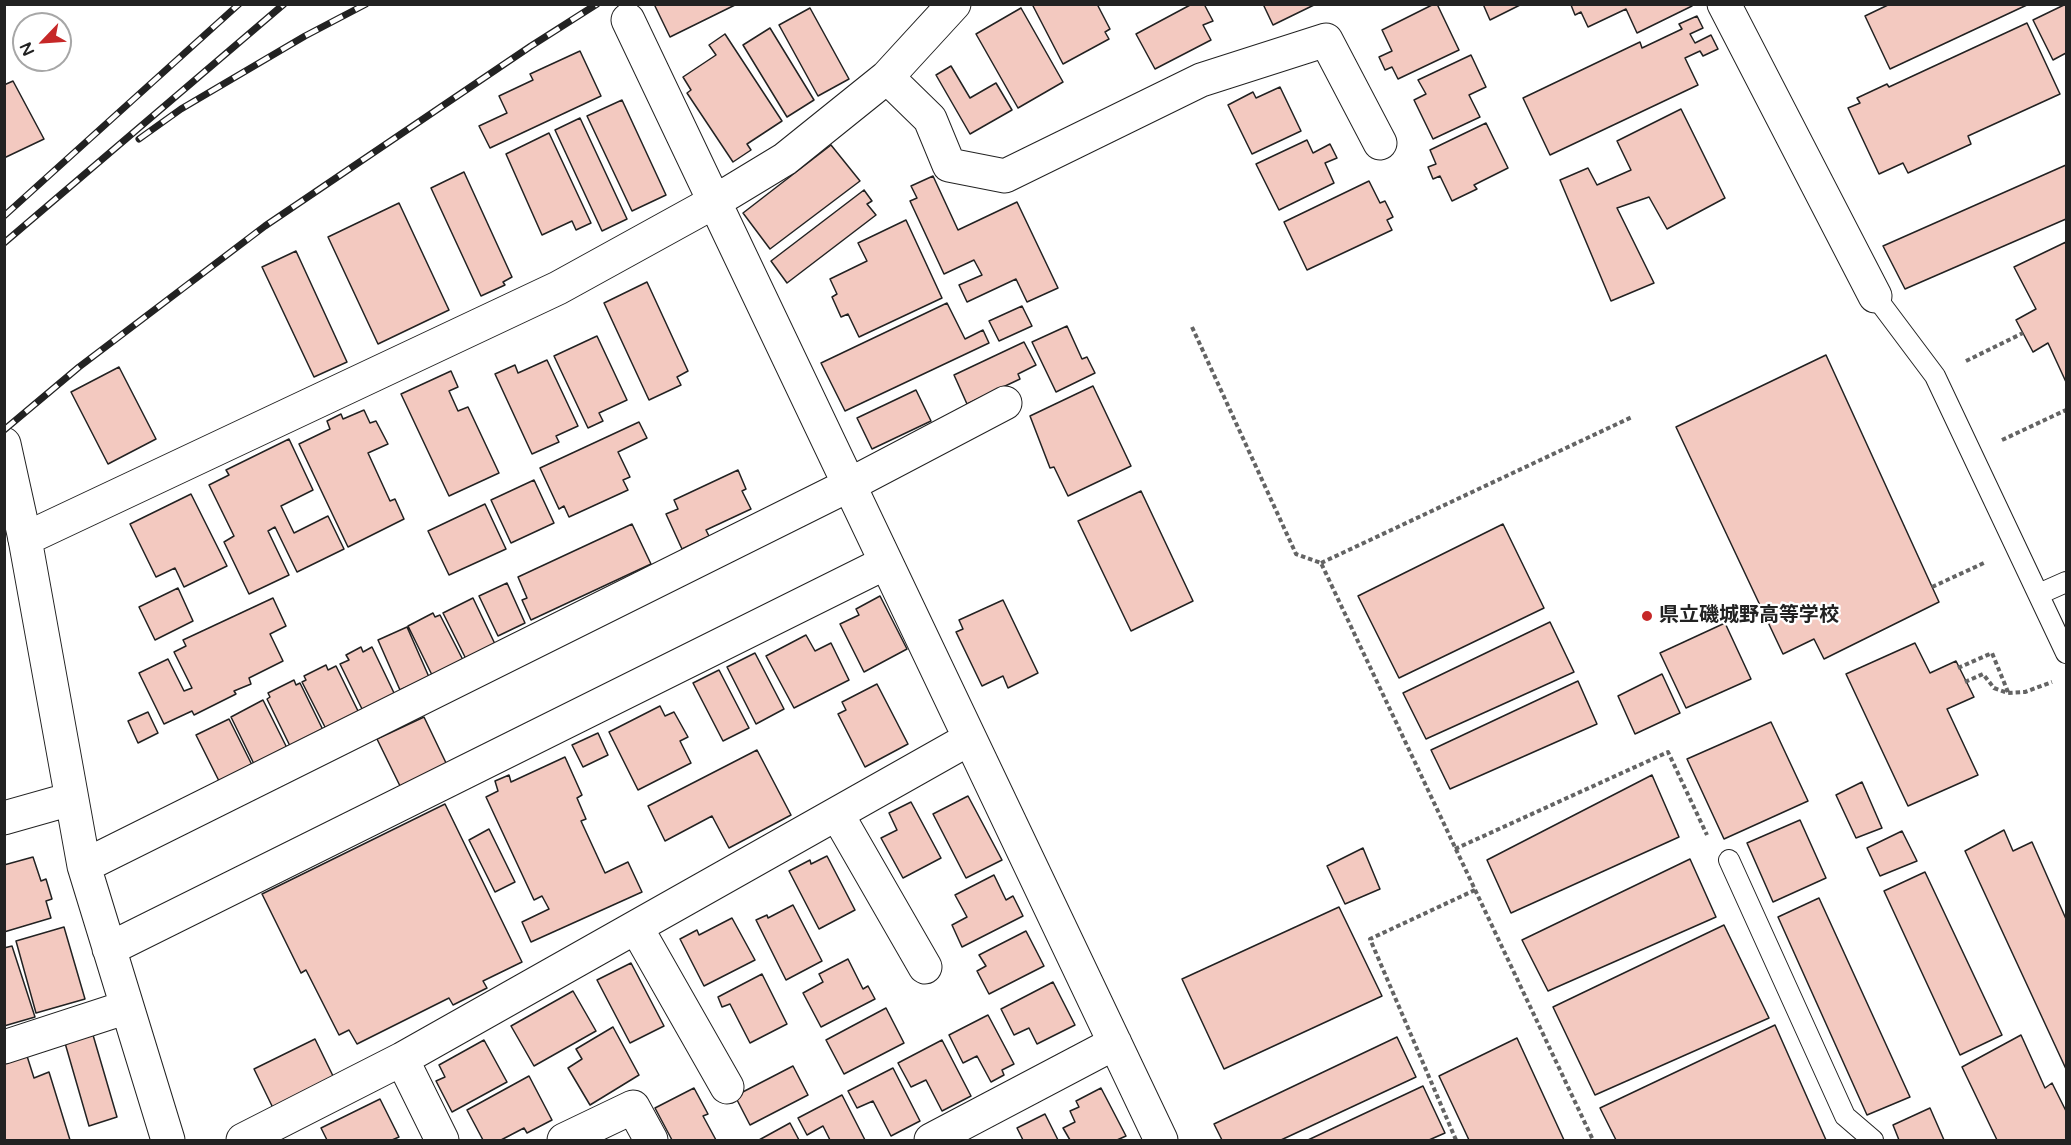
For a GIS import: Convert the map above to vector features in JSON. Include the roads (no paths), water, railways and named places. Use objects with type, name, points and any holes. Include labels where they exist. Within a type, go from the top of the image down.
[{"type":"street","points":[[25,539],[558,288],[714,202],[784,159],[887,77],[954,4]]},
{"type":"street","points":[[1724,4],[1875,296]]},
{"type":"street","points":[[628,20],[1161,1140]]},
{"type":"street","points":[[887,77],[930,120],[949,165],[1005,176],[1201,80],[1326,40],[1380,143]]},
{"type":"street","points":[[84,866],[849,485],[1005,403]]},
{"type":"street","points":[[4,444],[25,539],[84,866],[168,1140]]},
{"type":"street","points":[[109,949],[885,563]]},
{"type":"street","points":[[243,1140],[402,1059],[969,739]]},
{"type":"street","points":[[4,818],[71,799]]},
{"type":"street","points":[[837,814],[925,967]]},
{"type":"street","points":[[636,927],[726,1087]]},
{"type":"street","points":[[4,1047],[128,1007]]},
{"type":"street","points":[[931,1140],[1115,1043]]},
{"type":"street","points":[[402,1059],[442,1140]]},
{"type":"street","points":[[564,1140],[633,1107],[651,1140]]},
{"type":"lane","points":[[1875,296],[1935,376],[2067,653]]},
{"type":"lane","points":[[2039,594],[2067,582]]},
{"type":"lane","points":[[1730,860],[1845,1116],[1873,1140]]},
{"type":"railway","points":[[4,216],[239,4]]},
{"type":"railway","points":[[4,243],[284,4]]},
{"type":"railway","points":[[139,139],[181,109],[305,36],[366,4]]},
{"type":"railway","points":[[4,430],[79,367],[265,226],[597,4]]},
{"type":"place","name":"県立磯城野高等学校","points":[[1647,616]]}]
